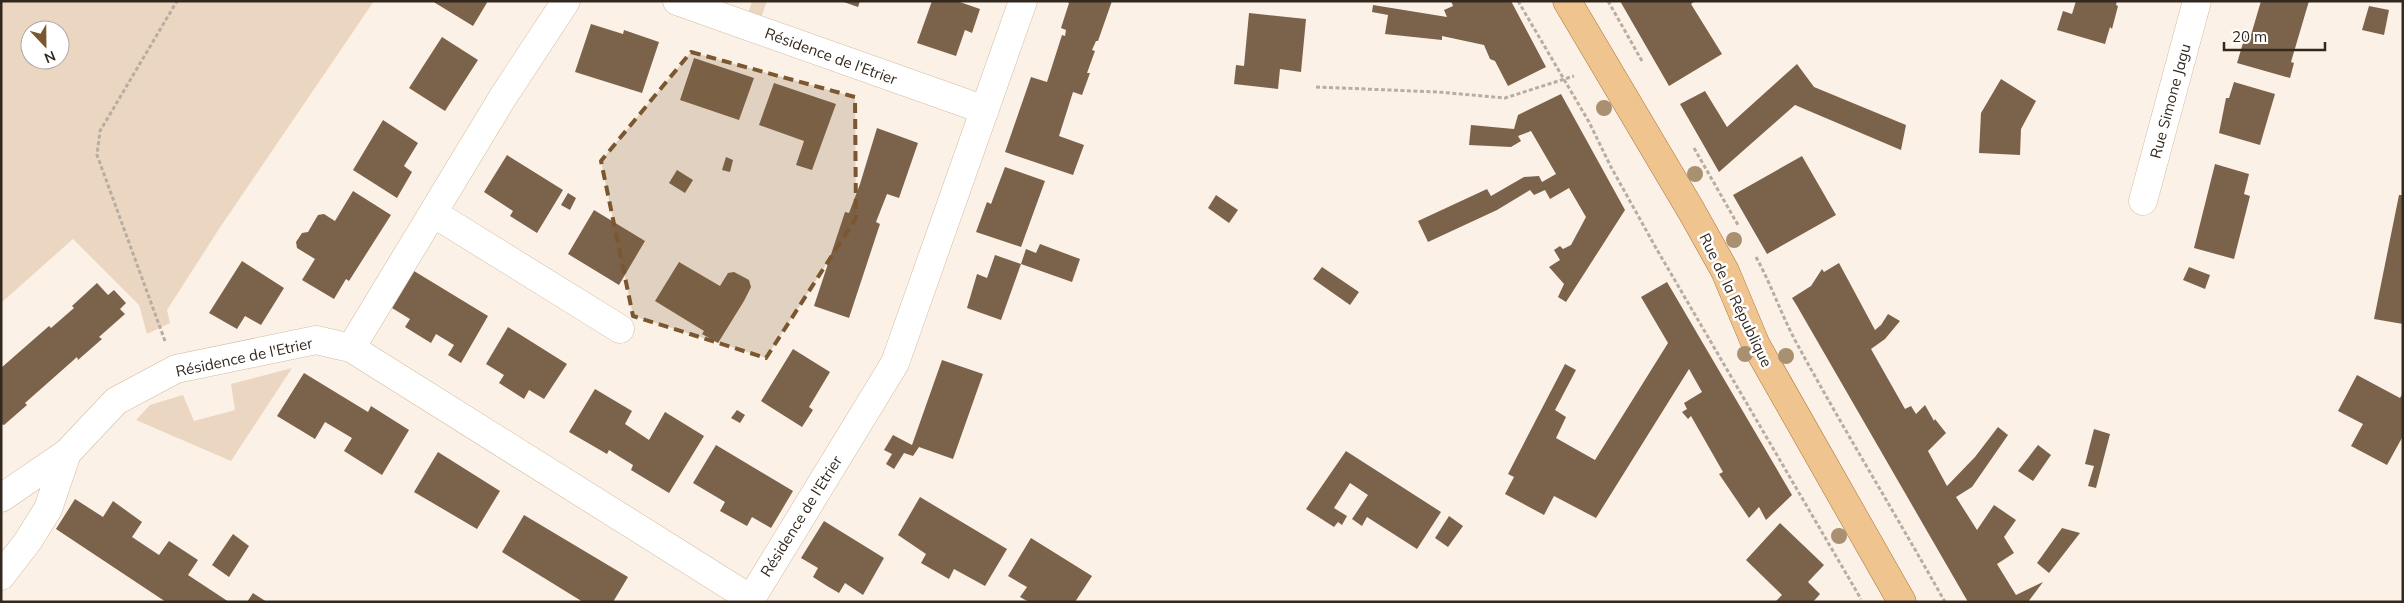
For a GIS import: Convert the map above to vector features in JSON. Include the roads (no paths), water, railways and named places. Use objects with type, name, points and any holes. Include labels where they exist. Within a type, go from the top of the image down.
[{"type":"main road","name":"Rue de la République","points":[[1566,1],[1725,271],[1756,344],[1902,602]]},
{"type":"street","points":[[351,348],[503,97],[566,1]]},
{"type":"street","name":"Résidence de l'Etrier","points":[[677,1],[985,110]]},
{"type":"street","name":"Résidence de l'Etrier","points":[[1,576],[28,541],[48,509],[67,453],[116,401],[176,369],[316,340],[351,348],[754,600],[895,363],[1023,1]]},
{"type":"street","name":"Rue Simone Jagu","points":[[2143,201],[2197,1]]},
{"type":"street","points":[[433,213],[620,329]]},
{"type":"street","points":[[1,498],[67,453]]}]
